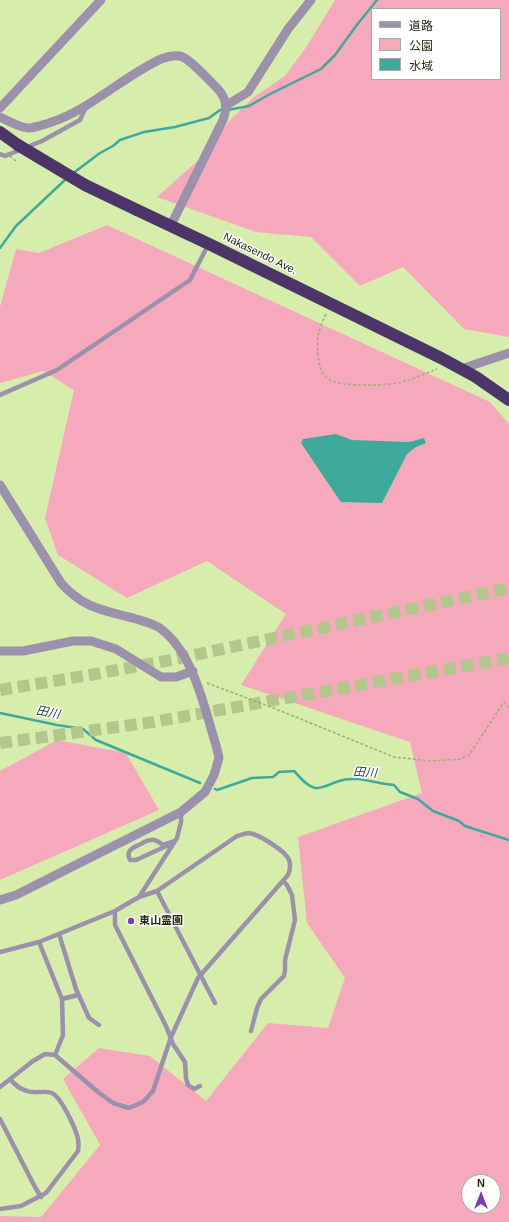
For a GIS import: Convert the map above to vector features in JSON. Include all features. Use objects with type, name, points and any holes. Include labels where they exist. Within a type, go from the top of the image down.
[{"type":"highway","name":"Nakasendo Ave.","points":[[0,132],[18,145],[86,185],[171,225],[461,369],[493,388],[509,400]]},
{"type":"street","points":[[0,108],[102,0]]},
{"type":"street","points":[[171,225],[226,108],[248,92],[288,29],[311,0]]},
{"type":"street","points":[[0,117],[27,128],[39,126],[64,118],[87,106],[136,72],[168,56],[181,56],[189,61],[222,94],[226,108]]},
{"type":"street","points":[[461,369],[509,353]]},
{"type":"street","points":[[0,484],[61,583],[71,594],[82,602],[99,609],[160,628],[176,643],[192,671],[219,758],[214,775],[205,792],[181,812],[16,895],[0,900]]},
{"type":"street","points":[[0,651],[23,651],[73,641],[91,641],[116,648],[161,677],[176,677],[192,671]]},
{"type":"lane","points":[[0,154],[5,156],[42,142],[80,120],[87,106]]},
{"type":"lane","points":[[0,395],[58,370],[190,280],[209,244]]},
{"type":"lane","points":[[139,898],[174,842],[181,822],[181,812]]},
{"type":"lane","points":[[0,952],[39,942],[115,911],[139,898],[157,891],[237,836],[248,833],[257,835],[285,854],[289,859],[290,869],[288,875],[200,975],[170,1037],[153,1091],[143,1102],[129,1108],[113,1102],[98,1092],[55,1055],[45,1054],[33,1061],[0,1087]]},
{"type":"lane","points":[[150,840],[157,840],[163,845],[174,842],[136,860],[130,860],[128,856],[128,852],[132,848],[150,840]]},
{"type":"lane","points":[[251,1031],[261,999],[284,976],[286,970],[285,960],[295,920],[292,895],[287,885],[283,881]]},
{"type":"lane","points":[[157,891],[215,1003]]},
{"type":"lane","points":[[115,911],[115,925],[166,1026],[173,1044],[184,1062],[188,1085],[194,1089],[200,1086]]},
{"type":"lane","points":[[59,934],[78,995],[89,1018],[99,1025]]},
{"type":"lane","points":[[39,942],[62,999],[64,1035],[55,1055]]},
{"type":"lane","points":[[62,999],[78,995]]},
{"type":"lane","points":[[0,1209],[21,1206],[46,1193],[78,1151],[79,1144],[77,1136],[56,1096],[46,1092],[28,1092],[15,1085],[10,1079]]},
{"type":"lane","points":[[0,1119],[41,1196]]},
{"type":"path","points":[[6,153],[16,161]]},
{"type":"path","points":[[326,314],[319,328],[318,350],[320,368],[328,379],[345,384],[383,385],[404,382],[437,369]]},
{"type":"path","points":[[205,683],[271,707],[394,757],[431,761],[460,760],[469,755],[504,702],[509,708]]},
{"type":"green space","points":[[335,0],[509,0],[509,337],[464,329],[403,267],[360,286],[311,237],[256,232],[157,197],[204,155],[231,119],[254,97],[285,76],[307,46]]},
{"type":"green space","points":[[107,225],[490,402],[509,424],[509,1222],[0,1222],[0,1216],[41,1217],[100,1145],[63,1079],[99,1048],[150,1056],[206,1101],[268,1023],[328,1028],[345,978],[307,923],[298,837],[422,793],[410,742],[241,685],[286,614],[207,561],[127,598],[58,555],[45,518],[74,390],[43,371],[0,383],[0,307],[16,249],[39,253]]},
{"type":"green space","points":[[57,740],[126,753],[159,810],[0,880],[0,771]]},
{"type":"water","points":[[336,434],[352,440],[409,442],[424,438],[426,443],[416,447],[407,454],[382,503],[341,502],[301,443],[303,439]]},
{"type":"waterway","points":[[228,110],[249,106],[321,69],[335,55],[377,0]]},
{"type":"waterway","points":[[72,174],[120,140],[144,132],[175,127],[209,118],[220,110],[223,110]]},
{"type":"waterway","points":[[0,248],[16,226],[67,178]]},
{"type":"waterway","name":"田川","points":[[0,713],[83,729],[96,740],[200,783]]},
{"type":"waterway","name":"田川","points":[[215,789],[217,790],[252,778],[273,777],[279,772],[294,771],[306,783],[315,788],[324,787],[346,779],[366,780],[394,785],[400,792],[418,799],[433,811],[459,821],[465,826],[509,840]]},
{"type":"tunnel","points":[[0,690],[171,660],[509,588]]},
{"type":"tunnel","points":[[0,743],[153,722],[509,658]]},
{"type":"place","name":"東山霊園","points":[[131,921]]}]
